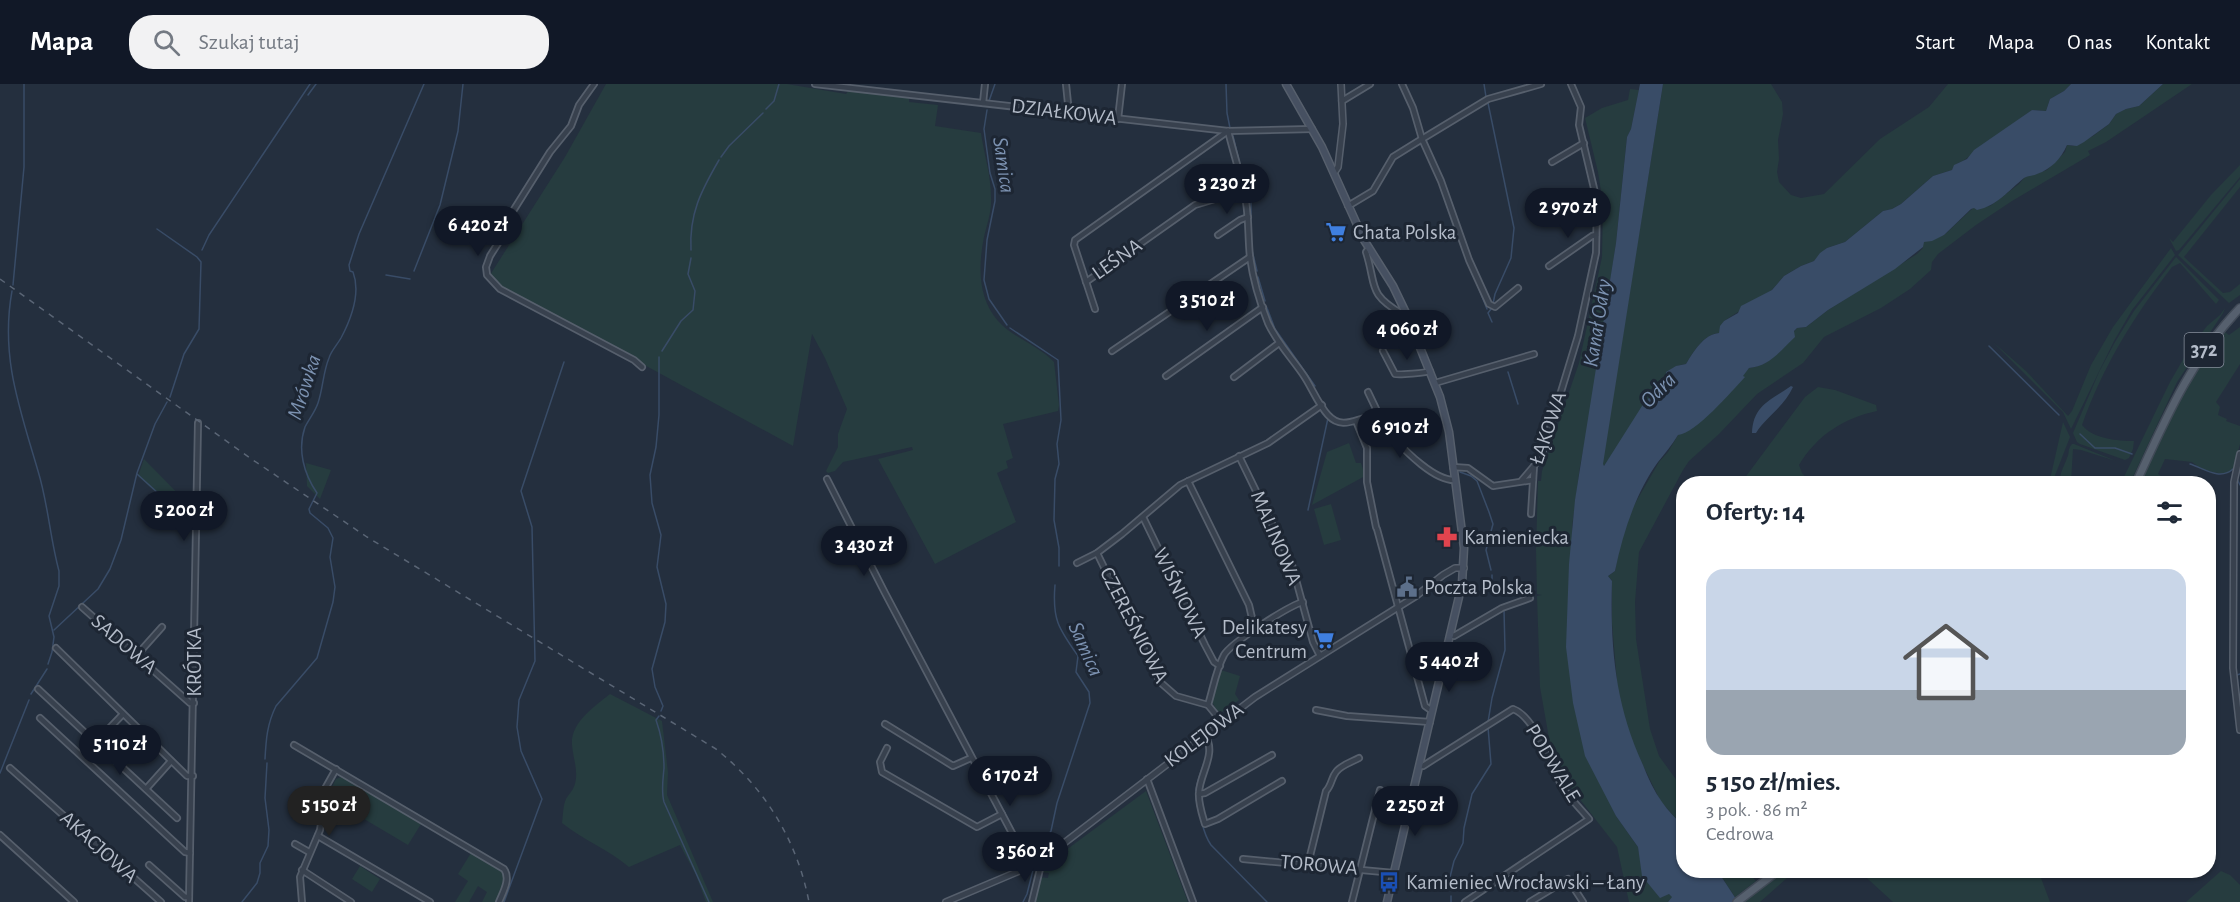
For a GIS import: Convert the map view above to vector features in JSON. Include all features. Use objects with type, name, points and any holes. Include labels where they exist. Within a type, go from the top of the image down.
[{"type":"main road","points":[[1286,84],[1327,158],[1369,248],[1393,286],[1431,372],[1445,410],[1464,548],[1464,568],[1450,635],[1387,902]]},
{"type":"main road","name":"372","points":[[2139,476],[2185,379],[2208,344],[2238,313]]},
{"type":"main road","points":[[1737,902],[1768,878]]},
{"type":"street","points":[[594,84],[579,105],[571,126],[550,152],[513,211],[502,237],[490,256],[486,267],[487,275],[500,289],[634,360],[642,367]]},
{"type":"street","name":"DZIAŁKOWA","points":[[815,84],[1228,131],[1312,129]]},
{"type":"street","points":[[983,103],[985,84]]},
{"type":"street","points":[[1066,84],[1069,113]]},
{"type":"street","points":[[1118,119],[1122,84]]},
{"type":"street","points":[[1334,173],[1340,157],[1343,124],[1341,84]]},
{"type":"street","points":[[1342,101],[1370,84]]},
{"type":"street","points":[[1402,84],[1488,304],[1495,307],[1518,288]]},
{"type":"street","points":[[1348,206],[1373,191],[1393,157],[1488,99],[1541,84]]},
{"type":"street","name":"ŁĄKOWA","points":[[1453,467],[1468,468],[1493,486],[1533,480],[1534,466],[1548,438],[1578,336],[1596,254],[1597,201],[1579,125],[1581,107],[1571,84]]},
{"type":"street","points":[[1095,309],[1074,245],[1075,240],[1228,131],[1248,217],[1250,257],[1263,307],[1279,343],[1303,374],[1329,415],[1339,423],[1368,417],[1377,418],[1382,421],[1397,441],[1430,471],[1442,478],[1455,480]]},
{"type":"street","points":[[1552,162],[1584,143]]},
{"type":"street","points":[[1327,158],[1340,157]]},
{"type":"street","name":"LEŚNA","points":[[1086,282],[1196,205],[1215,199],[1240,181]]},
{"type":"street","points":[[1218,235],[1239,220],[1248,217]]},
{"type":"street","points":[[1550,266],[1596,235]]},
{"type":"street","points":[[1369,248],[1366,252],[1376,292],[1388,305],[1402,314],[1406,313]]},
{"type":"street","points":[[1112,351],[1250,257]]},
{"type":"street","points":[[1166,376],[1263,307]]},
{"type":"street","points":[[1234,377],[1279,343]]},
{"type":"street","points":[[1383,351],[1395,374],[1431,372]]},
{"type":"street","points":[[1435,383],[1534,354]]},
{"type":"street","points":[[1368,393],[1379,415],[1377,418]]},
{"type":"street","points":[[1077,562],[1097,553],[1180,485],[1268,442],[1322,405]]},
{"type":"street","points":[[1356,421],[1367,448],[1367,482],[1377,528],[1425,706],[1432,711]]},
{"type":"street","name":"KRÓTKA","points":[[189,899],[198,423]]},
{"type":"street","points":[[2240,454],[2234,480],[2233,659],[2240,730]]},
{"type":"street","name":"MALINOWA","points":[[1239,456],[1292,565],[1313,642],[1320,656]]},
{"type":"street","points":[[1521,480],[1534,466]]},
{"type":"street","points":[[827,478],[971,758],[1030,867]]},
{"type":"street","points":[[1188,480],[1249,605],[1255,631]]},
{"type":"street","points":[[1531,514],[1533,480]]},
{"type":"street","name":"WIŚNIOWA","points":[[1143,517],[1214,662],[1220,666]]},
{"type":"street","name":"CZEREŚNIOWA","points":[[1097,553],[1160,682],[1176,696],[1208,705]]},
{"type":"street","name":"KOLEJOWA","points":[[946,902],[1038,863],[1258,694],[1399,607],[1443,575],[1455,568],[1464,568]]},
{"type":"street","points":[[1450,635],[1454,636],[1502,608],[1530,598]]},
{"type":"street","points":[[1221,721],[1208,705],[1225,653],[1232,646],[1302,602]]},
{"type":"street","name":"SADOWA","points":[[82,607],[190,703],[194,703]]},
{"type":"street","points":[[137,655],[162,627]]},
{"type":"street","points":[[56,648],[171,761],[187,776],[192,776]]},
{"type":"street","points":[[38,689],[177,818]]},
{"type":"street","name":"PODWALE","points":[[1419,766],[1424,766],[1513,709],[1526,718],[1544,748],[1562,787],[1588,819],[1465,902]]},
{"type":"street","points":[[1316,710],[1347,716],[1430,722]]},
{"type":"street","points":[[100,738],[123,714]]},
{"type":"street","points":[[40,718],[185,852],[190,853]]},
{"type":"street","points":[[885,724],[954,766],[971,758]]},
{"type":"street","points":[[1204,734],[1209,745],[1208,761],[1201,778],[1199,794],[1205,824],[1209,824],[1282,781]]},
{"type":"street","points":[[294,745],[504,869],[508,875],[499,902]]},
{"type":"street","points":[[887,748],[880,762],[882,772],[977,827],[1002,814]]},
{"type":"street","points":[[1199,794],[1205,793],[1272,755]]},
{"type":"street","points":[[1308,864],[1326,790],[1332,784],[1337,769],[1359,758]]},
{"type":"street","points":[[146,789],[171,761]]},
{"type":"street","name":"AKACJOWA","points":[[10,768],[161,902]]},
{"type":"street","points":[[302,902],[299,886],[302,870],[318,836],[322,794],[336,769]]},
{"type":"street","points":[[1147,779],[1192,902]]},
{"type":"street","points":[[1352,902],[1380,790]]},
{"type":"street","points":[[0,835],[74,902]]},
{"type":"street","points":[[318,836],[430,902]]},
{"type":"street","points":[[296,844],[309,852]]},
{"type":"street","name":"TOROWA","points":[[1243,859],[1394,873]]},
{"type":"street","points":[[1032,902],[1040,869],[1038,863]]},
{"type":"street","points":[[149,865],[189,899]]},
{"type":"street","points":[[302,870],[351,902]]},
{"type":"street","points":[[1530,902],[1568,879],[1583,902]]},
{"type":"green space","points":[[606,84],[787,84],[846,94],[850,89],[909,96],[909,102],[938,105],[935,126],[981,133],[990,181],[991,202],[981,259],[983,292],[991,312],[1004,327],[1054,362],[1059,405],[1058,411],[1003,424],[1013,458],[1006,461],[1008,468],[997,473],[1016,522],[935,564],[878,459],[913,450],[912,447],[843,462],[835,471],[828,473],[826,471],[838,447],[838,434],[847,409],[812,334],[793,446],[496,284],[490,275],[565,157]]},
{"type":"green space","points":[[1663,84],[1771,84],[1782,102],[1783,114],[1778,140],[1779,182],[1791,195],[1801,198],[1824,194],[1880,139],[1929,107],[1948,84],[2071,84],[2050,99],[2046,111],[2032,110],[1958,163],[1952,170],[1933,176],[1901,204],[1883,211],[1845,242],[1827,248],[1814,261],[1784,276],[1772,290],[1724,321],[1719,333],[1704,340],[1686,364],[1676,366],[1669,372],[1604,466],[1602,464]]},
{"type":"green space","points":[[2163,84],[2192,84],[2106,142],[2088,151],[2090,155],[1976,225],[1938,254],[1932,262],[1931,270],[1910,289],[1881,308],[1824,337],[1803,363],[1757,394],[1719,434],[1689,461],[1680,476],[1676,476],[1676,483],[1639,552],[1635,602],[1636,639],[1650,729],[1659,756],[1676,779],[1676,818],[1661,802],[1630,739],[1618,694],[1612,623],[1612,581],[1608,576],[1615,571],[1621,540],[1633,507],[1659,462],[1678,435],[1749,368],[1770,359],[1797,328],[1806,327],[1828,310],[1917,254],[1923,248],[1923,242],[1944,235],[1973,208],[1990,206],[2025,177],[2047,170],[2065,152],[2067,145],[2073,146],[2093,136],[2109,124],[2116,114],[2139,106]]},
{"type":"green space","points":[[1630,89],[1639,90],[1631,129],[1627,137],[1616,243],[1572,527],[1610,803],[1616,816],[1638,847],[1643,876],[1673,897],[1668,902],[1629,902],[1617,847],[1565,780],[1550,744],[1540,687],[1537,596],[1542,595],[1537,594],[1538,481],[1541,481],[1542,471],[1579,363],[1602,257],[1603,204],[1585,118],[1602,108],[1628,100]]},
{"type":"green space","points":[[2240,165],[2240,177],[2176,251],[2169,238],[2173,242],[2211,195]]},
{"type":"green space","points":[[2240,179],[2240,187],[2184,257],[2223,293],[2230,292],[2240,284],[2240,295],[2229,303],[2178,255]]},
{"type":"green space","points":[[2171,248],[2175,255],[2132,310],[2114,341],[2071,429],[2063,412],[1993,342],[2026,371],[2068,416],[2091,365],[2113,327]]},
{"type":"green space","points":[[2176,257],[2219,300],[2216,304],[2180,263],[2172,267],[2121,342],[2090,403],[2082,425],[2099,436],[2113,440],[2134,441],[2129,458],[2125,460],[2080,444],[2073,433],[2099,372],[2134,311]]},
{"type":"green space","points":[[2225,308],[2177,382],[2133,476],[2124,476],[2170,382],[2188,351],[2207,326]]},
{"type":"green space","points":[[2227,326],[2225,332],[2229,335],[2240,327],[2240,364],[2216,402],[2220,407],[2218,415],[2240,426],[2240,444],[2234,467],[2229,473],[2223,474],[2203,470],[2192,462],[2165,459],[2158,474],[2161,476],[2143,476],[2173,410],[2195,370]]},
{"type":"green space","points":[[1818,387],[1835,390],[1876,405],[1877,411],[1843,423],[1832,429],[1814,445],[1799,465],[1805,476],[1746,476],[1805,397]]},
{"type":"green space","points":[[2063,422],[2070,437],[2055,476],[2051,475]]},
{"type":"green space","points":[[1349,443],[1356,463],[1361,463],[1365,476],[1312,505],[1327,452]]},
{"type":"green space","points":[[2074,444],[2116,461],[2073,449],[2071,476],[2060,476],[2070,448]]},
{"type":"green space","points":[[144,459],[194,510],[194,527],[138,476]]},
{"type":"green space","points":[[306,463],[331,470],[320,499],[307,486]]},
{"type":"green space","points":[[1331,504],[1341,540],[1324,545],[1314,509]]},
{"type":"green space","points":[[1221,670],[1240,676],[1235,694],[1239,700],[1222,712],[1218,712],[1212,702]]},
{"type":"green space","points":[[610,694],[662,721],[668,772],[667,795],[713,902],[706,902],[696,875],[680,845],[629,867],[562,823],[565,801],[575,782],[572,737],[579,722]]},
{"type":"green space","points":[[341,777],[421,824],[408,845],[327,797],[336,779]]},
{"type":"green space","points":[[1146,791],[1188,902],[1034,902],[1040,877],[1048,878],[1049,873],[1041,872],[1043,867]]},
{"type":"green space","points":[[471,853],[504,873],[506,879],[497,902],[482,902],[487,892],[478,886],[469,902],[455,902],[468,881],[458,874]]},
{"type":"green space","points":[[360,866],[380,879],[372,892],[352,879]]},
{"type":"green space","points":[[2221,871],[2230,875],[2240,885],[2240,902],[2186,902],[2213,878],[2216,878]]},
{"type":"green space","points":[[1722,878],[1753,878],[1756,881],[1738,895],[1743,901],[1773,878],[1787,878],[1760,902],[1738,902]]},
{"type":"green space","points":[[1867,878],[2041,878],[2050,902],[1893,902]]},
{"type":"water","name":"Odra","points":[[1640,84],[1663,84],[1604,466],[1642,406],[1666,378],[1666,372],[1676,366],[1686,364],[1704,340],[1719,333],[1724,321],[1738,313],[1741,306],[1772,290],[1784,276],[1814,261],[1827,248],[1845,242],[1883,211],[1901,204],[1933,176],[1952,170],[1954,165],[1967,159],[1974,150],[2032,110],[2046,111],[2050,99],[2071,84],[2163,84],[2139,106],[2116,114],[2109,124],[2084,142],[2077,146],[2067,145],[2059,159],[2047,169],[2024,178],[1991,205],[1977,210],[1971,209],[1944,235],[1924,242],[1923,247],[1895,269],[1828,310],[1806,327],[1797,328],[1794,331],[1795,337],[1779,353],[1763,365],[1749,368],[1743,376],[1745,377],[1713,411],[1694,427],[1678,435],[1643,487],[1626,528],[1615,571],[1608,576],[1612,581],[1612,629],[1620,698],[1634,743],[1651,784],[1664,805],[1676,818],[1676,878],[1722,878],[1738,902],[1668,902],[1672,897],[1669,894],[1660,898],[1642,876],[1638,847],[1616,816],[1585,756],[1573,703],[1566,647],[1569,564],[1575,500],[1616,243],[1627,137],[1631,129]]},
{"type":"water","points":[[1791,386],[1793,387],[1785,400],[1756,433],[1752,433],[1756,416],[1764,404]]},
{"type":"waterway","points":[[13,285],[24,167],[24,84]]},
{"type":"waterway","points":[[202,250],[209,235],[310,84]]},
{"type":"waterway","points":[[308,95],[316,84]]},
{"type":"waterway","name":"Mrówka","points":[[265,759],[269,726],[276,706],[317,658],[335,587],[330,557],[333,538],[328,528],[310,513],[309,509],[317,493],[303,462],[302,444],[305,427],[318,403],[330,355],[345,331],[354,306],[356,288],[349,265],[359,234],[424,84]]},
{"type":"waterway","points":[[414,271],[440,205],[458,131],[463,84]]},
{"type":"waterway","points":[[766,109],[774,101],[779,84]]},
{"type":"waterway","name":"Samica","points":[[989,101],[995,84]]},
{"type":"waterway","points":[[1226,84],[1230,128]]},
{"type":"waterway","points":[[1484,84],[1486,97]]},
{"type":"waterway","points":[[1488,103],[1514,228],[1511,258],[1493,304]]},
{"type":"waterway","name":"Samica","points":[[987,110],[984,129],[990,173],[995,189],[995,201],[987,240],[984,280],[989,299],[1007,325]]},
{"type":"waterway","points":[[721,157],[729,146],[763,113]]},
{"type":"waterway","points":[[1233,136],[1242,173]]},
{"type":"waterway","points":[[691,250],[694,214],[719,160]]},
{"type":"waterway","points":[[1244,183],[1251,202],[1251,246],[1257,271]]},
{"type":"waterway","points":[[1443,194],[1449,211]]},
{"type":"waterway","points":[[157,229],[201,262],[199,329],[184,354],[170,397]]},
{"type":"waterway","points":[[662,351],[681,321],[693,310],[695,291],[688,274],[691,258]]},
{"type":"waterway","points":[[1470,268],[1473,276]]},
{"type":"waterway","points":[[386,275],[410,279]]},
{"type":"waterway","points":[[1258,277],[1265,301]]},
{"type":"waterway","points":[[1475,279],[1487,309]]},
{"type":"waterway","points":[[12,291],[8,338],[10,361],[47,508],[59,571],[59,586],[49,616],[54,637],[48,664]]},
{"type":"waterway","points":[[1267,308],[1275,329],[1315,386]]},
{"type":"waterway","points":[[1491,309],[1488,313],[1492,322]]},
{"type":"waterway","name":"Samica","points":[[1010,328],[1058,360],[1061,420],[1057,444],[1059,464],[1055,479],[1054,520],[1059,548],[1059,566]]},
{"type":"waterway","points":[[1989,346],[2059,415]]},
{"type":"waterway","points":[[659,357],[659,415],[650,475],[652,503],[661,535],[657,567],[666,604],[665,622],[652,669],[655,687],[663,706],[661,711]]},
{"type":"waterway","points":[[504,902],[542,799],[521,751],[517,727],[519,700],[535,661],[532,527],[521,491],[564,362]]},
{"type":"waterway","points":[[1508,372],[1518,404]]},
{"type":"waterway","points":[[54,630],[98,589],[110,569],[121,540],[137,473],[155,424],[167,402]]},
{"type":"waterway","points":[[1308,510],[1328,418]]},
{"type":"waterway","points":[[2080,434],[2095,448],[2115,448],[2132,454]]},
{"type":"waterway","points":[[2190,464],[2217,474],[2233,469]]},
{"type":"waterway","points":[[1460,472],[1477,481],[1493,524],[1486,550],[1491,570]]},
{"type":"waterway","points":[[137,474],[191,523]]},
{"type":"waterway","points":[[2237,479],[2240,485]]},
{"type":"waterway","points":[[1492,575],[1492,585]]},
{"type":"waterway","name":"Samica","points":[[1034,858],[1051,831],[1057,803],[1090,703],[1089,692],[1076,672],[1078,656],[1058,624],[1054,597],[1055,585]]},
{"type":"waterway","points":[[1488,722],[1505,650],[1504,610]]},
{"type":"waterway","points":[[31,694],[47,669]]},
{"type":"waterway","points":[[2238,688],[2237,675],[2240,674]]},
{"type":"waterway","points":[[0,773],[29,700]]},
{"type":"waterway","points":[[659,716],[656,720],[663,756],[664,802],[709,902]]},
{"type":"waterway","points":[[1450,877],[1454,861],[1463,843],[1472,794],[1491,764],[1488,727]]},
{"type":"waterway","points":[[1205,761],[1197,785],[1196,798],[1206,837],[1211,845],[1267,902]]},
{"type":"waterway","name":"Mrówka","points":[[242,902],[257,883],[260,863],[268,846],[269,830],[265,798],[267,763]]},
{"type":"waterway","name":"Samica","points":[[1023,902],[1033,870]]},
{"type":"waterway","points":[[1451,896],[1451,902]]},
{"type":"railway","points":[[0,279],[250,458],[367,537],[716,749],[750,781],[776,817],[796,857],[809,902]]},
{"type":"place","name":"Chata Polska","points":[[1336,232]]},
{"type":"place","name":"Kamieniecka","points":[[1447,537]]},
{"type":"place","name":"Poczta Polska","points":[[1407,587]]},
{"type":"place","name":"Delikatesy Centrum","points":[[1324,639]]},
{"type":"place","name":"Kamieniec Wrocławski – Łany","points":[[1389,882]]},
{"type":"water label","name":"Kanał Odry","points":[[1597,323]]}]
